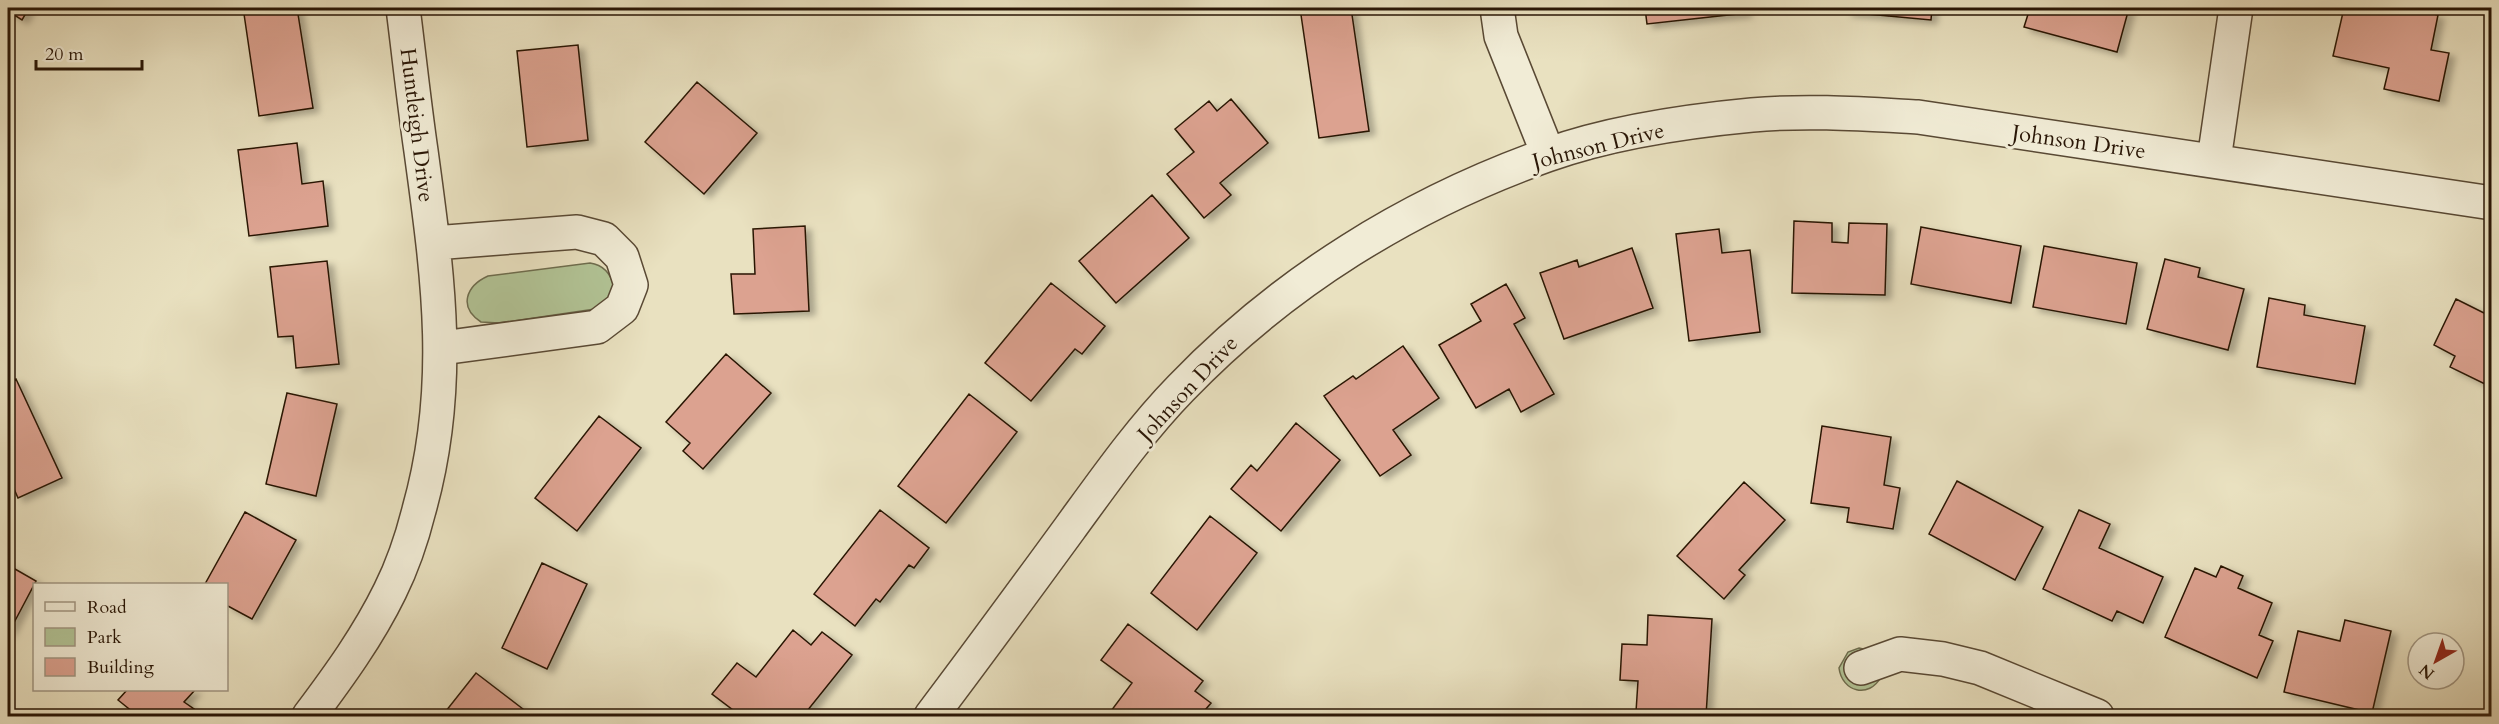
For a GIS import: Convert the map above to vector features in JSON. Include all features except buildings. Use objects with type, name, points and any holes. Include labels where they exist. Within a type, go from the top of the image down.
[{"type":"street","name":"Huntleigh Drive","points":[[309,717],[359,649],[391,590],[410,546],[429,475],[440,404],[442,348],[434,243],[403,8]]},
{"type":"street","points":[[1497,8],[1501,36],[1548,154]]},
{"type":"street","points":[[2214,160],[2236,8]]},
{"type":"street","name":"Johnson Drive","points":[[932,717],[1117,463],[1179,390],[1227,342],[1308,277],[1368,239],[1463,189],[1548,154],[1591,142],[1676,125],[1753,115],[1837,112],[1918,117],[2492,203]]},
{"type":"street","points":[[434,243],[577,232],[604,239],[622,257],[631,285],[622,308],[597,327],[442,348]]},
{"type":"street","points":[[1861,668],[1900,654],[1943,659],[1980,668],[2097,717]]},
{"type":"green space","points":[[590,263],[606,271],[614,287],[606,302],[595,309],[499,323],[481,322],[469,310],[467,303],[470,291],[480,280],[488,276]]},
{"type":"green space","points":[[1859,648],[1871,651],[1881,677],[1876,684],[1863,690],[1857,690],[1845,683],[1839,668],[1848,652]]}]
